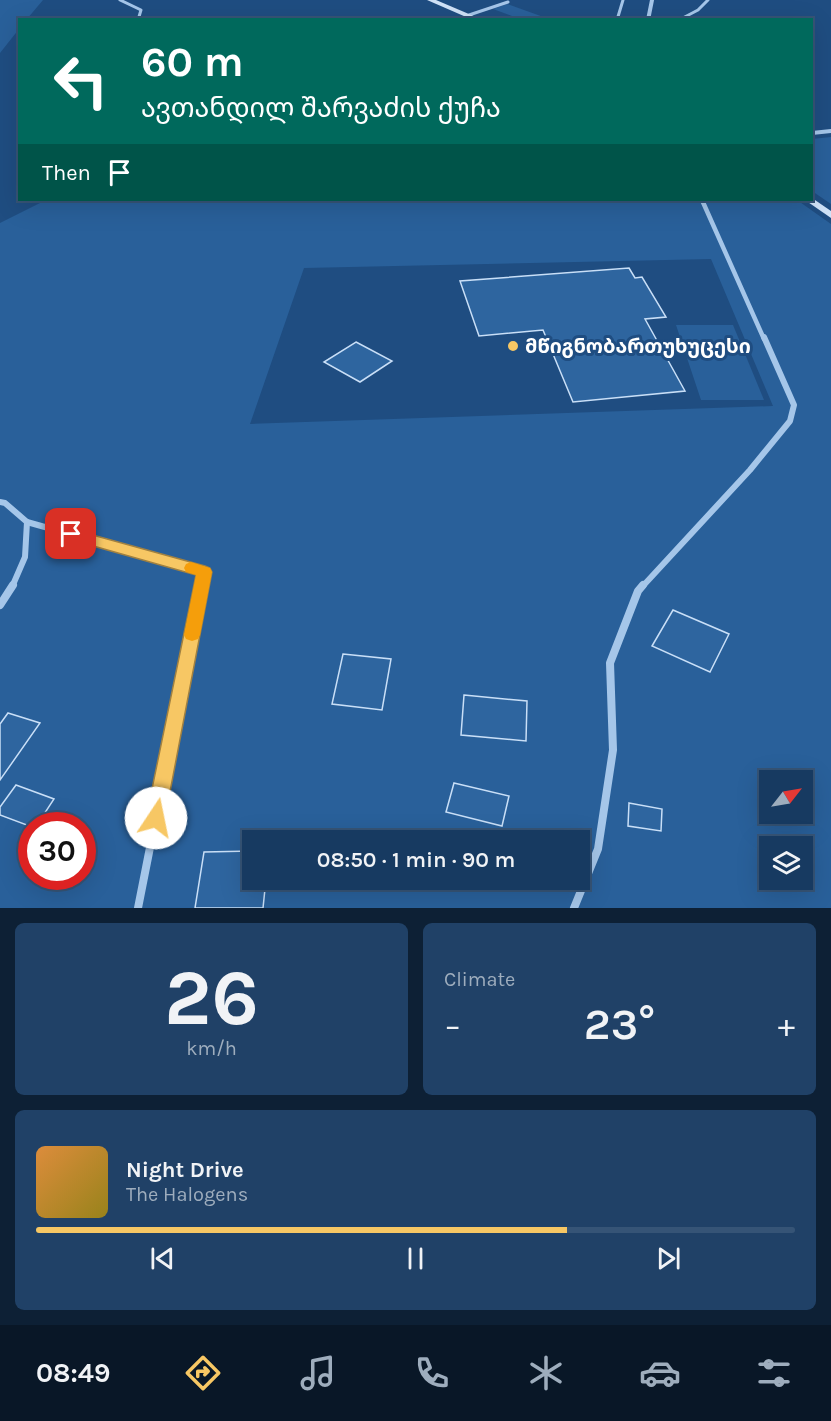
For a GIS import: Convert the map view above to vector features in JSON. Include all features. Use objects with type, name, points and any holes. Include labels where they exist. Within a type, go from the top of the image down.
[{"type":"main road","points":[[430,0],[476,18]]},
{"type":"main road","points":[[810,201],[831,215]]},
{"type":"street","points":[[648,18],[652,0]]},
{"type":"street","points":[[813,134],[831,131]]},
{"type":"street","points":[[574,908],[598,849],[612,750],[610,663],[638,591],[750,470],[790,421],[794,405],[702,201]]},
{"type":"street","points":[[0,502],[27,522],[205,572],[138,908]]},
{"type":"street","points":[[0,605],[19,577],[29,547],[27,522]]},
{"type":"lane","points":[[120,0],[141,10],[139,18]]},
{"type":"lane","points":[[618,18],[623,0]]},
{"type":"lane","points":[[683,18],[698,10],[708,0]]},
{"type":"lane","points":[[469,15],[508,2]]},
{"type":"shaded area","points":[[0,0],[43,0],[28,18],[18,18],[18,30],[0,53]]},
{"type":"shaded area","points":[[507,4],[546,18],[517,18],[493,9]]},
{"type":"shaded area","points":[[831,137],[831,204],[813,192],[813,139]]},
{"type":"shaded area","points":[[44,201],[798,201],[831,224],[831,908],[0,908],[0,223]],"holes":[[[711,259],[773,406],[250,424],[304,268]]]},
{"type":"shaded area","points":[[676,325],[733,325],[764,400],[701,400]]},
{"type":"building","points":[[629,268],[635,278],[642,277],[666,317],[645,319],[685,391],[573,402],[543,330],[479,336],[460,281]]},
{"type":"building","points":[[356,342],[392,361],[360,382],[324,362]]},
{"type":"building","points":[[673,610],[729,634],[710,672],[652,646]]},
{"type":"building","points":[[343,654],[391,659],[382,710],[332,704]]},
{"type":"building","points":[[464,695],[527,701],[526,741],[461,735]]},
{"type":"building","points":[[8,713],[40,723],[0,780],[0,724]]},
{"type":"building","points":[[454,783],[509,796],[502,826],[446,812]]},
{"type":"building","points":[[16,785],[54,799],[46,812],[18,812],[18,822],[0,815],[0,807]]},
{"type":"building","points":[[629,803],[662,809],[661,831],[628,826]]},
{"type":"building","points":[[242,851],[242,890],[265,890],[263,908],[195,908],[204,852]]},
{"type":"slow traffic","points":[[191,568],[205,572],[192,635]]},
{"type":"place","name":"მწიგნობართუხუცესი","points":[[513,346]]},
{"type":"route","points":[[71,534],[205,572],[156,818]]}]
